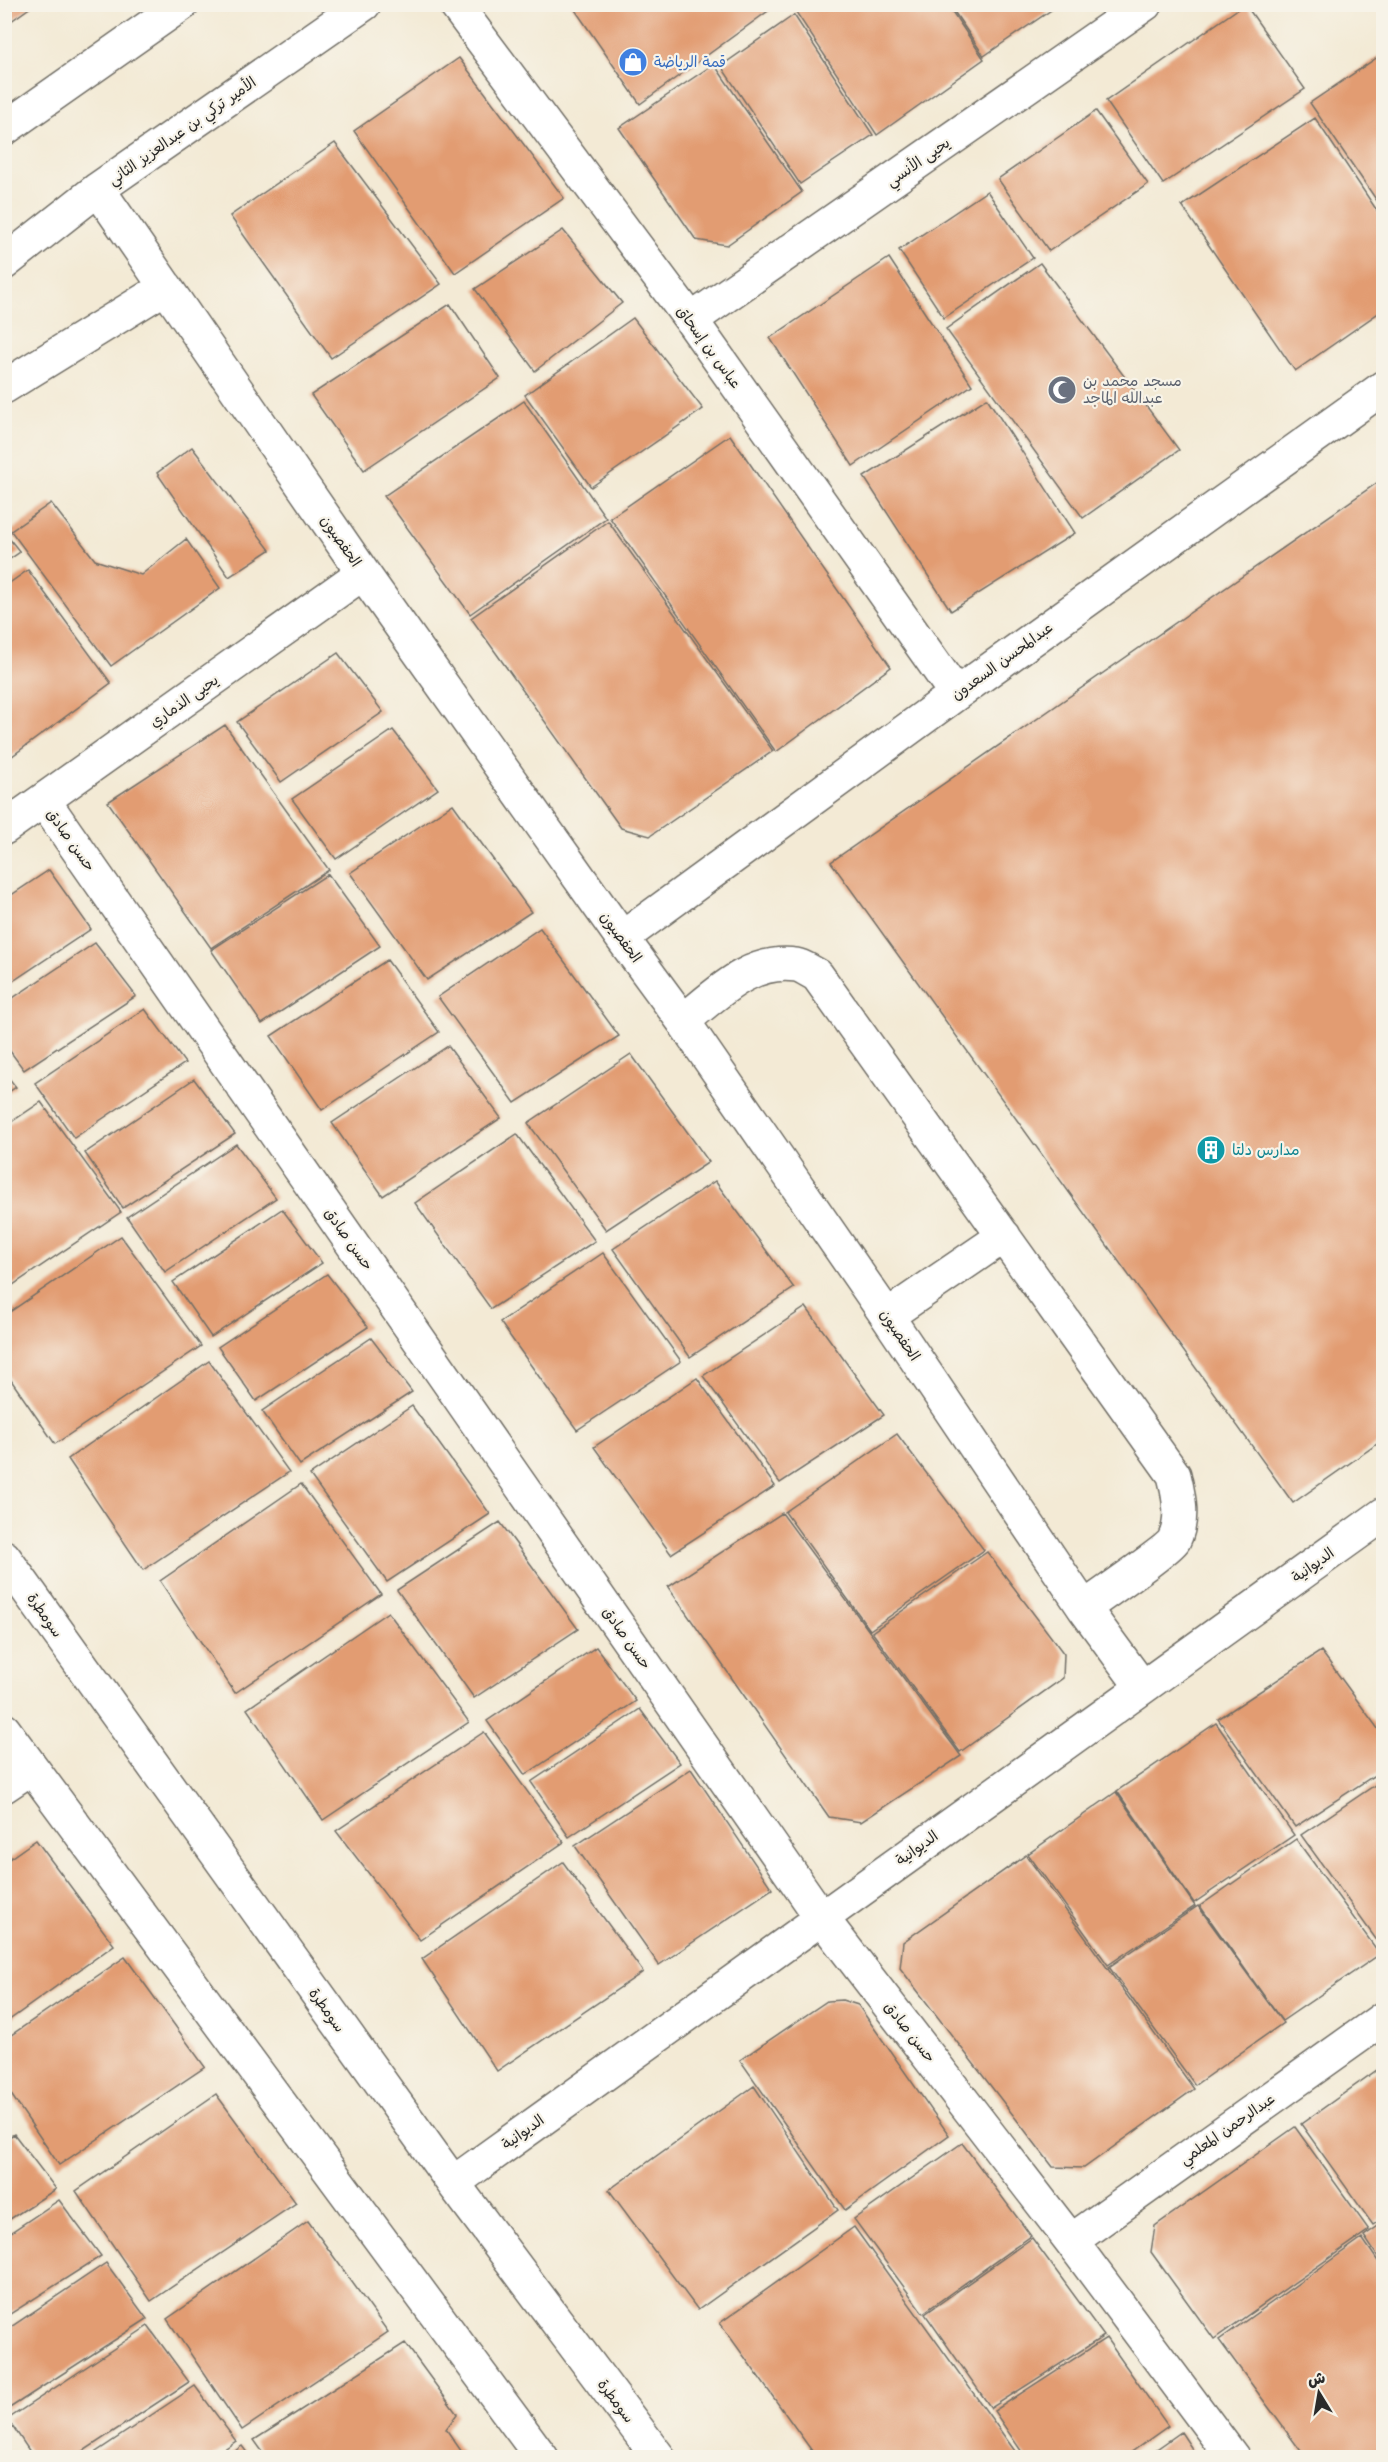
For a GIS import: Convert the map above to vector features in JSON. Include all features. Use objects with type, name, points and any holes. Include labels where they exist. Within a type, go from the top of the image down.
[{"type":"street","points":[[4,129],[182,4]]},
{"type":"street","name":"الأمير تركي بن عبدالعزيز الثاني","points":[[4,263],[98,189],[364,4]]},
{"type":"street","name":"عباس بن إسحاق","points":[[455,4],[691,320],[956,694]]},
{"type":"street","name":"يحيى الأنسي","points":[[691,320],[1145,4]]},
{"type":"street","name":"الحفصيون","points":[[98,189],[363,573],[683,1021],[887,1316],[1084,1608],[1142,1687]]},
{"type":"street","points":[[4,387],[166,287]]},
{"type":"street","name":"عبدالمحسن السعدون","points":[[622,938],[1383,387]]},
{"type":"street","name":"يحيى الذماري","points":[[4,828],[363,573]]},
{"type":"street","name":"حسن صادق","points":[[44,801],[821,1917],[1071,2241],[1233,2457]]},
{"type":"street","points":[[683,1021],[743,974],[773,964],[798,965],[817,975],[1174,1475],[1179,1496],[1179,1520],[1173,1542],[1084,1608]]},
{"type":"street","points":[[887,1316],[1004,1236]]},
{"type":"street","name":"الديوانية","points":[[453,2183],[1383,1514]]},
{"type":"street","name":"سومطرة","points":[[4,1557],[453,2183],[658,2457]]},
{"type":"street","points":[[4,1730],[17,1777],[542,2457]]},
{"type":"street","name":"عبدالرحمن المعلمي","points":[[1071,2241],[1383,2018]]},
{"type":"building","points":[[4,4],[35,4],[4,26]]},
{"type":"building","points":[[571,4],[774,4],[775,6],[640,104]]},
{"type":"building","points":[[800,4],[947,4],[984,59],[877,135],[794,9]]},
{"type":"building","points":[[949,4],[1060,4],[984,56]]},
{"type":"building","points":[[1245,4],[1305,89],[1163,184],[1106,101]]},
{"type":"building","points":[[794,15],[873,135],[800,184],[721,66]]},
{"type":"building","points":[[1384,53],[1384,211],[1310,103]]},
{"type":"building","points":[[459,58],[564,198],[455,273],[354,131]]},
{"type":"building","points":[[714,64],[802,192],[727,245],[696,240],[619,128]]},
{"type":"building","points":[[1096,111],[1148,184],[1049,251],[998,179]]},
{"type":"building","points":[[1315,118],[1384,221],[1384,309],[1295,371],[1182,206]]},
{"type":"building","points":[[335,143],[441,284],[331,358],[230,216]]},
{"type":"building","points":[[987,191],[1033,258],[944,318],[899,250]]},
{"type":"building","points":[[563,230],[622,303],[535,371],[475,289]]},
{"type":"building","points":[[889,258],[972,385],[853,466],[770,338]]},
{"type":"building","name":"مسجد محمد بن عبدالله الماجد","points":[[1040,263],[1179,450],[1083,518],[946,329]]},
{"type":"building","points":[[450,304],[500,378],[364,470],[311,395]]},
{"type":"building","points":[[633,318],[703,409],[591,487],[525,395]]},
{"type":"building","points":[[987,398],[1075,533],[951,611],[864,477]]},
{"type":"building","points":[[524,401],[606,518],[470,614],[384,496]]},
{"type":"building","points":[[730,435],[891,667],[776,752],[610,518]]},
{"type":"building","points":[[192,447],[270,550],[229,577],[157,473]]},
{"type":"building","name":"مدارس دلتا","points":[[1384,478],[1384,1439],[1293,1503],[831,862]]},
{"type":"building","points":[[51,503],[95,560],[141,575],[186,539],[220,588],[111,666],[11,531]]},
{"type":"building","points":[[608,521],[773,751],[650,836],[621,828],[471,618]]},
{"type":"building","points":[[4,532],[20,552],[4,563]]},
{"type":"building","points":[[28,570],[111,683],[4,762],[4,587]]},
{"type":"building","points":[[338,653],[383,712],[281,782],[237,722]]},
{"type":"building","points":[[225,725],[329,870],[211,948],[108,802]]},
{"type":"building","points":[[393,730],[438,789],[336,859],[292,799]]},
{"type":"building","points":[[453,804],[531,912],[427,980],[350,873]]},
{"type":"building","points":[[49,870],[91,929],[4,987],[4,900]]},
{"type":"building","points":[[328,874],[380,946],[262,1024],[211,950]]},
{"type":"building","points":[[540,928],[619,1036],[515,1103],[438,997]]},
{"type":"building","points":[[95,943],[136,996],[24,1070],[4,1043],[4,1004]]},
{"type":"building","points":[[387,960],[439,1032],[322,1110],[271,1036]]},
{"type":"building","points":[[145,1009],[185,1063],[74,1138],[35,1083]]},
{"type":"building","points":[[448,1046],[501,1118],[383,1196],[332,1123]]},
{"type":"building","points":[[631,1054],[709,1162],[606,1230],[528,1123]]},
{"type":"building","points":[[4,1072],[16,1087],[4,1095]]},
{"type":"building","points":[[194,1079],[235,1134],[123,1208],[85,1153]]},
{"type":"building","points":[[41,1102],[121,1212],[4,1291],[4,1127]]},
{"type":"building","points":[[517,1134],[595,1241],[491,1309],[415,1203]]},
{"type":"building","points":[[236,1144],[276,1198],[165,1272],[127,1217]]},
{"type":"building","points":[[715,1181],[794,1288],[690,1357],[613,1249]]},
{"type":"building","points":[[282,1209],[322,1263],[211,1337],[173,1282]]},
{"type":"building","points":[[121,1236],[201,1346],[55,1444],[4,1370],[4,1316]]},
{"type":"building","points":[[603,1253],[681,1361],[577,1430],[500,1322]]},
{"type":"building","points":[[327,1274],[368,1327],[256,1401],[218,1347]]},
{"type":"building","points":[[806,1307],[884,1415],[780,1483],[703,1376]]},
{"type":"building","points":[[371,1338],[412,1392],[300,1465],[262,1411]]},
{"type":"building","points":[[209,1361],[289,1472],[143,1570],[68,1459]]},
{"type":"building","points":[[697,1378],[775,1486],[671,1554],[594,1447]]},
{"type":"building","points":[[412,1406],[490,1514],[387,1582],[310,1475]]},
{"type":"building","points":[[897,1434],[984,1550],[870,1630],[785,1512]]},
{"type":"building","points":[[301,1484],[381,1594],[235,1693],[160,1581]]},
{"type":"building","points":[[782,1513],[961,1756],[861,1822],[829,1817],[668,1587]]},
{"type":"building","points":[[500,1522],[578,1629],[474,1698],[397,1590]]},
{"type":"building","points":[[987,1552],[1064,1654],[1063,1678],[960,1752],[872,1632]]},
{"type":"building","points":[[388,1612],[469,1722],[323,1820],[247,1709]]},
{"type":"building","points":[[596,1647],[636,1701],[525,1775],[487,1721]]},
{"type":"building","points":[[1321,1651],[1384,1737],[1384,1769],[1295,1827],[1218,1719]]},
{"type":"building","points":[[640,1709],[680,1763],[569,1837],[531,1782]]},
{"type":"building","points":[[1216,1723],[1294,1835],[1194,1903],[1117,1791]]},
{"type":"building","points":[[484,1732],[564,1842],[420,1940],[336,1831]]},
{"type":"building","points":[[691,1769],[772,1889],[659,1965],[575,1846]]},
{"type":"building","points":[[1384,1779],[1384,1938],[1378,1942],[1301,1835]]},
{"type":"building","points":[[1116,1792],[1195,1906],[1108,1965],[1028,1854]]},
{"type":"building","points":[[1296,1839],[1380,1954],[1282,2021],[1200,1906]]},
{"type":"building","points":[[36,1840],[114,1945],[5,2023],[5,1862]]},
{"type":"building","points":[[1026,1855],[1194,2089],[1084,2168],[1053,2167],[900,1968],[903,1942]]},
{"type":"building","points":[[563,1862],[643,1972],[497,2071],[422,1959]]},
{"type":"building","points":[[1198,1906],[1283,2023],[1195,2085],[1109,1967]]},
{"type":"building","points":[[125,1957],[205,2067],[59,2165],[4,2084],[4,2040]]},
{"type":"building","points":[[842,2000],[858,2005],[949,2135],[845,2210],[740,2060],[827,2001]]},
{"type":"building","points":[[1384,2065],[1384,2217],[1373,2225],[1301,2124]]},
{"type":"building","points":[[754,2086],[838,2210],[698,2310],[609,2190]]},
{"type":"building","points":[[216,2094],[296,2203],[151,2301],[76,2191]]},
{"type":"building","points":[[1295,2127],[1369,2230],[1214,2339],[1151,2252],[1155,2226]]},
{"type":"building","points":[[14,2134],[56,2189],[4,2223],[4,2140]]},
{"type":"building","points":[[962,2143],[1031,2236],[923,2313],[854,2219]]},
{"type":"building","points":[[59,2200],[101,2256],[4,2318],[4,2237]]},
{"type":"building","points":[[308,2221],[388,2332],[242,2430],[167,2319]]},
{"type":"building","points":[[1384,2222],[1384,2266],[1364,2236]]},
{"type":"building","points":[[854,2227],[1020,2458],[817,2458],[720,2323]]},
{"type":"building","points":[[1032,2238],[1104,2336],[991,2408],[925,2314]]},
{"type":"building","points":[[1362,2238],[1384,2270],[1384,2458],[1306,2458],[1219,2340]]},
{"type":"building","points":[[106,2263],[147,2319],[5,2411],[5,2331]]},
{"type":"building","points":[[148,2326],[189,2382],[73,2458],[34,2458],[8,2419]]},
{"type":"building","points":[[1106,2338],[1168,2426],[1123,2458],[1026,2458],[994,2411]]},
{"type":"building","points":[[405,2343],[457,2414],[446,2429],[466,2458],[267,2458],[254,2440]]},
{"type":"building","points":[[195,2386],[236,2441],[211,2458],[87,2458]]},
{"type":"building","points":[[1181,2432],[1198,2458],[1144,2458]]},
{"type":"building","points":[[242,2446],[251,2458],[225,2458]]},
{"type":"place","name":"قمة الرياضة","points":[[633,62]]},
{"type":"place","name":"مسجد محمد بن عبدالله الماجد","points":[[1062,390]]},
{"type":"place","name":"مدارس دلتا","points":[[1211,1150]]}]
